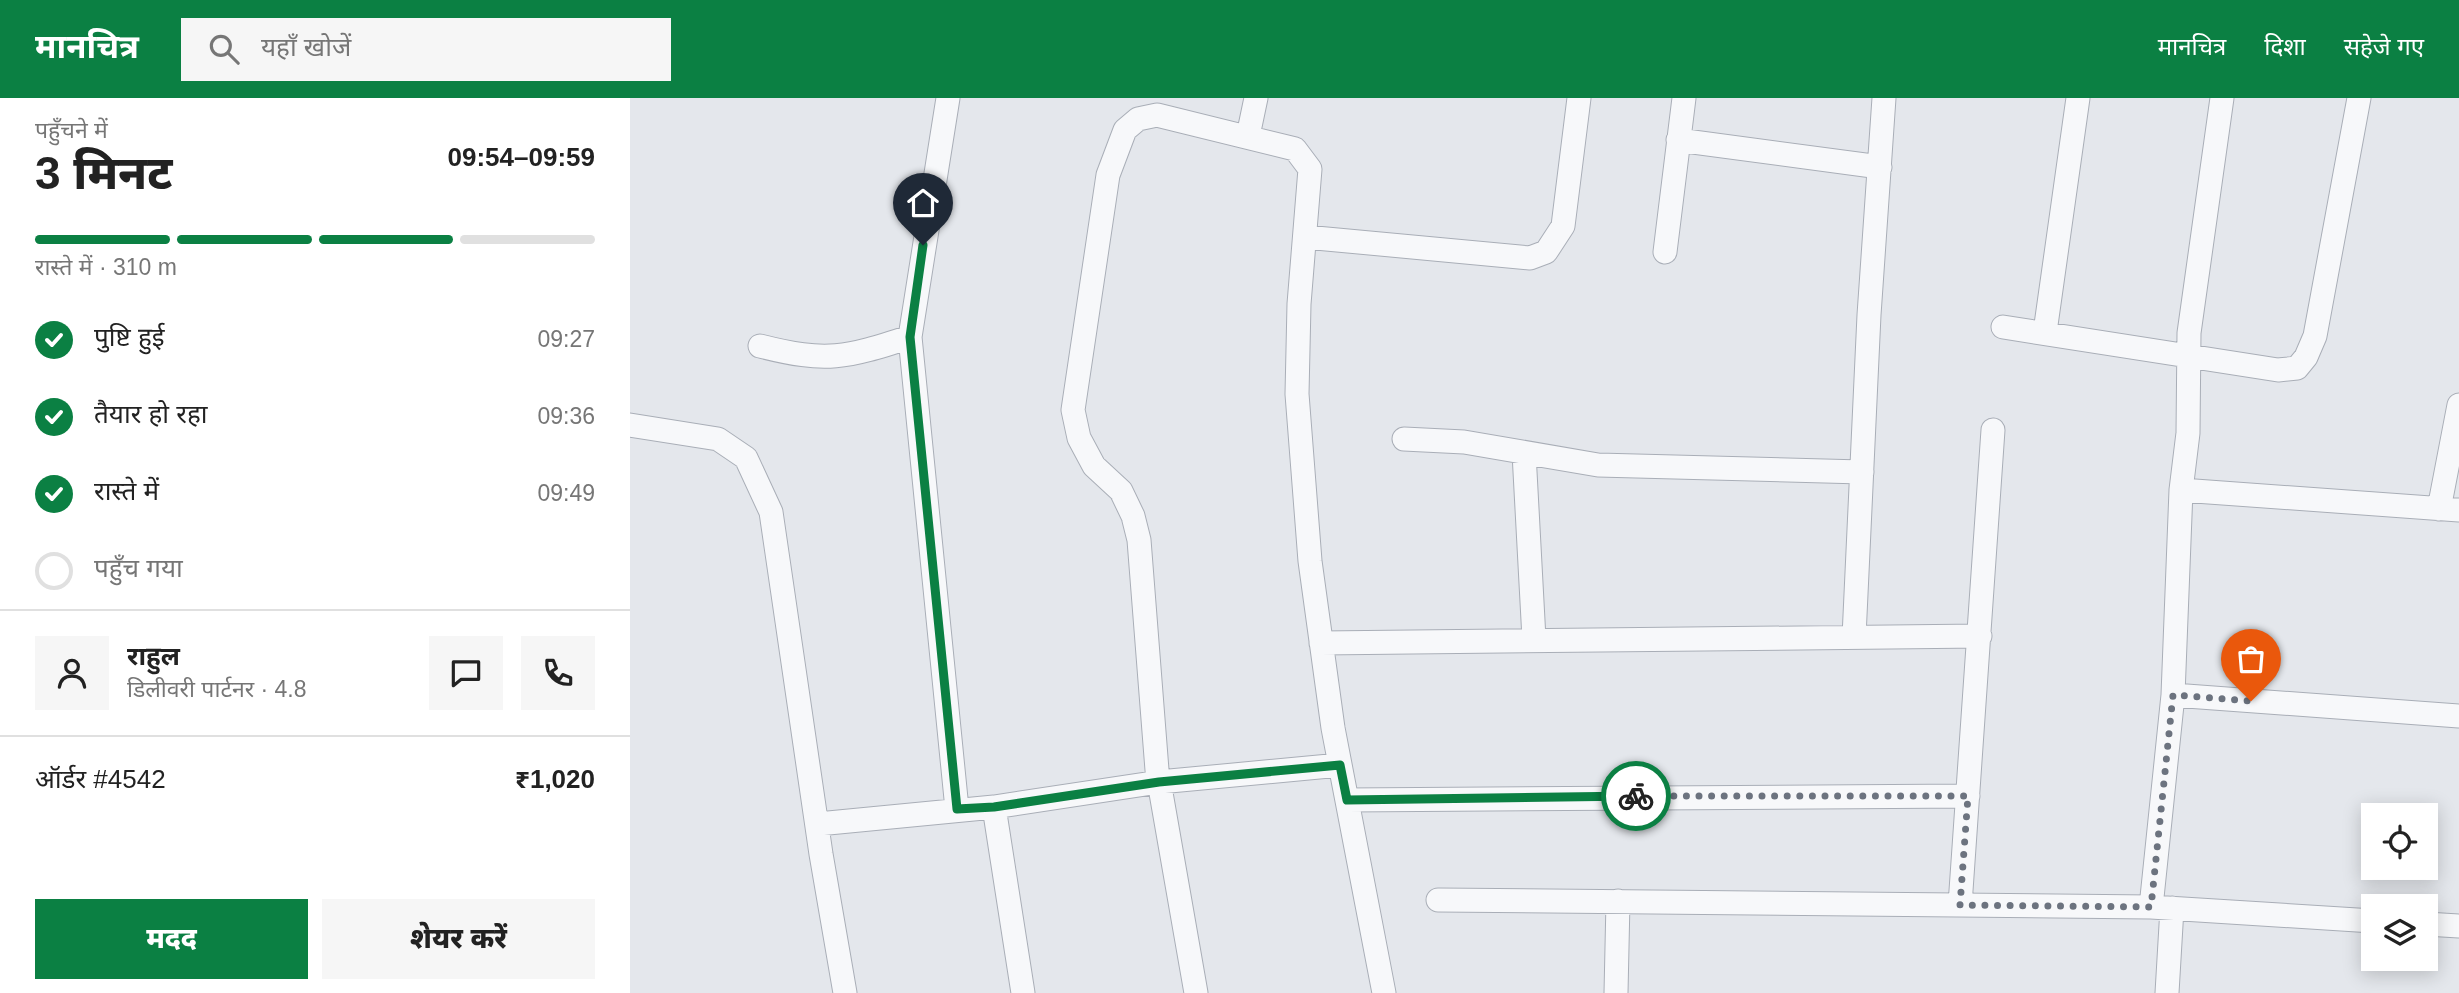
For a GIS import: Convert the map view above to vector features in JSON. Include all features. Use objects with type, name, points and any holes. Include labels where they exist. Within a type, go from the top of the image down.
[{"type":"street","points":[[948,98],[910,337],[957,809]]},
{"type":"street","points":[[1248,136],[1255,98]]},
{"type":"street","points":[[1305,237],[1530,258],[1546,252],[1563,226],[1578,98]]},
{"type":"street","points":[[1665,252],[1684,98]]},
{"type":"street","points":[[1854,637],[1884,98]]},
{"type":"street","points":[[2045,332],[2078,98]]},
{"type":"street","points":[[2167,993],[2161,907],[2181,490],[2188,433],[2189,333],[2222,98]]},
{"type":"street","points":[[2003,327],[2278,370],[2297,368],[2306,357],[2315,336],[2359,98]]},
{"type":"street","points":[[1196,993],[1159,782],[1139,540],[1133,516],[1121,491],[1094,466],[1079,438],[1073,410],[1108,175],[1125,130],[1138,119],[1157,115],[1295,149],[1310,169],[1299,304],[1297,394],[1310,561],[1340,765],[1384,993]]},
{"type":"street","points":[[1678,140],[1880,167]]},
{"type":"street","points":[[760,346],[806,358],[851,356],[910,337]]},
{"type":"street","points":[[2181,490],[2449,509],[2459,405]]},
{"type":"street","points":[[630,425],[718,439],[746,458],[771,512],[845,993]]},
{"type":"street","points":[[1960,905],[1993,430]]},
{"type":"street","points":[[1404,439],[1437,439],[1598,465],[1862,472]]},
{"type":"street","points":[[1524,453],[1534,639]]},
{"type":"street","points":[[1321,643],[1980,636]]},
{"type":"street","points":[[2173,695],[2459,716]]},
{"type":"street","points":[[818,824],[994,807],[1159,782],[1340,765]]},
{"type":"street","points":[[1347,800],[1968,796]]},
{"type":"street","points":[[994,807],[1023,993]]},
{"type":"street","points":[[1438,900],[2161,907],[2361,920]]},
{"type":"street","points":[[1616,993],[1618,901]]},
{"type":"street","points":[[2438,925],[2459,926]]},
{"type":"way so far","points":[[1636,796],[1968,796],[1960,905],[2151,907],[2173,695],[2251,701]]},
{"type":"route","points":[[923,245],[910,337],[957,809],[994,807],[1159,782],[1340,765],[1347,800],[1636,796]]}]
